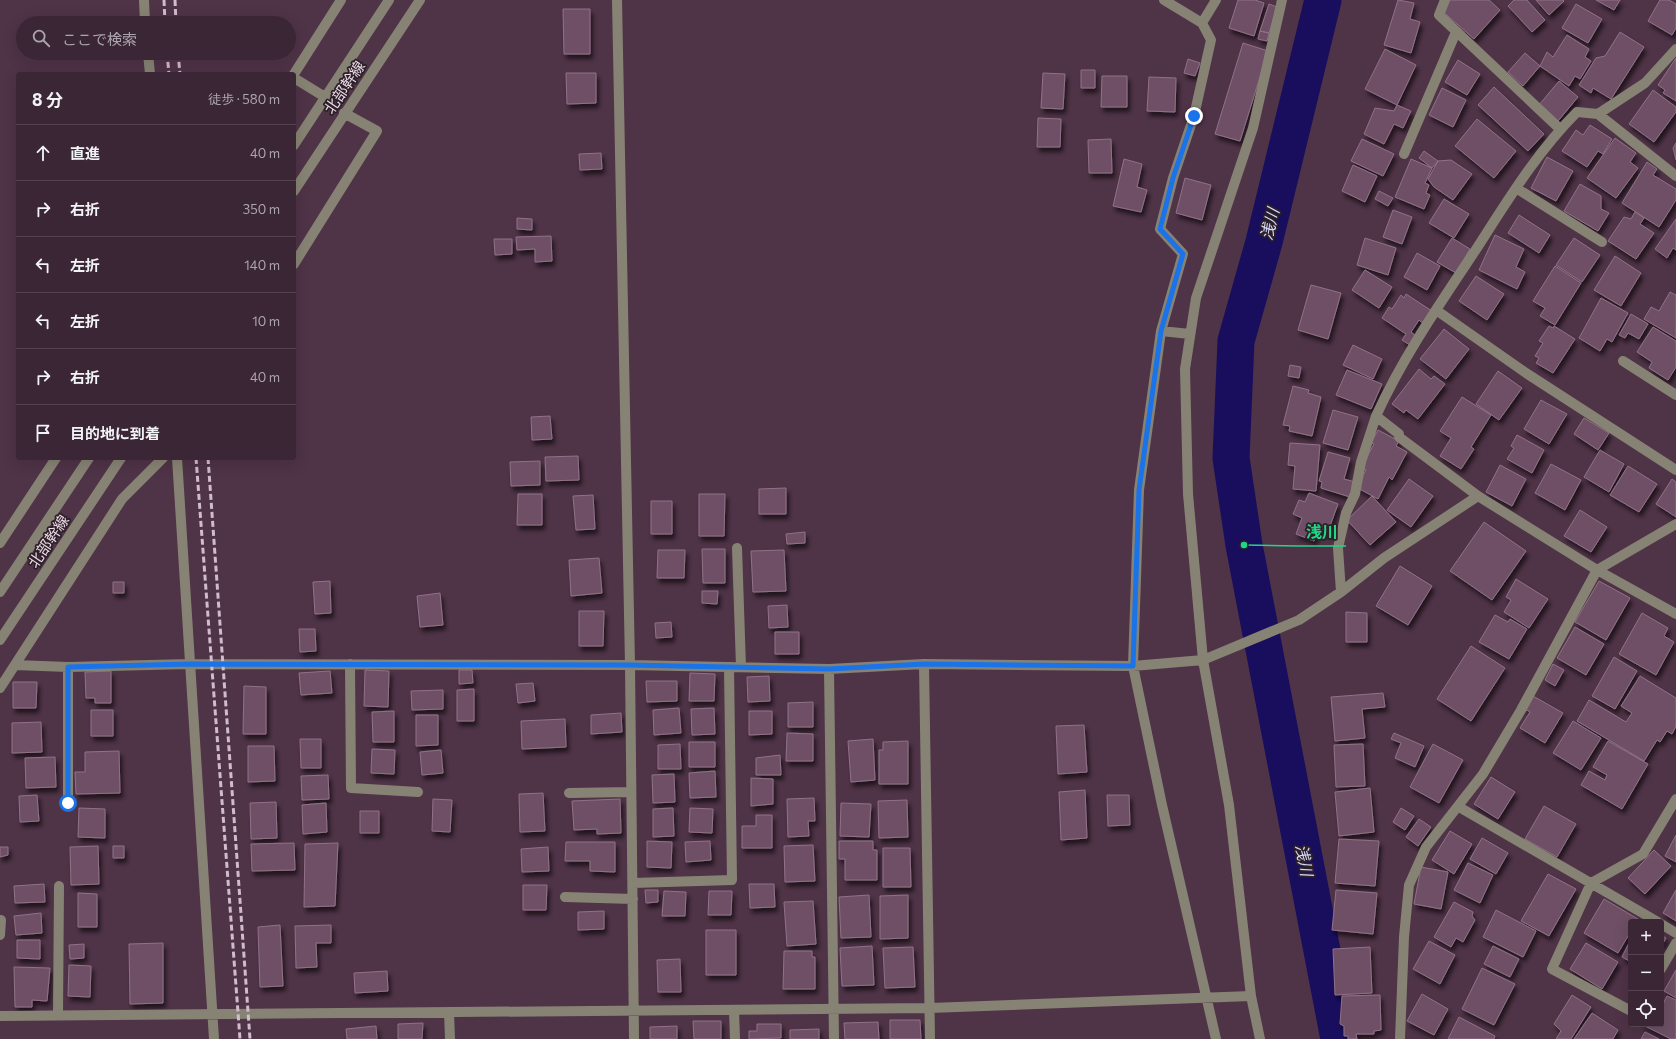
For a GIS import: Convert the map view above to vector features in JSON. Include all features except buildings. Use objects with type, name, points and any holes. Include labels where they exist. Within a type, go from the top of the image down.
[{"type":"street","points":[[144,0],[145,16]]},
{"type":"street","points":[[295,72],[341,0]]},
{"type":"street","name":"北部幹線","points":[[296,142],[389,0]]},
{"type":"street","name":"北部幹線","points":[[296,187],[420,0]]},
{"type":"street","points":[[616,0],[630,665],[634,1039]]},
{"type":"street","points":[[1164,0],[1202,23],[1211,40],[1194,116],[1173,178],[1160,229],[1183,254],[1161,331],[1139,490],[1133,666],[1162,804],[1216,1039]]},
{"type":"street","points":[[1202,23],[1216,0]]},
{"type":"street","points":[[1260,1039],[1251,996],[1229,805],[1203,660],[1188,494],[1185,369],[1196,298],[1253,128],[1282,0]]},
{"type":"street","points":[[1445,0],[1439,15],[1560,129]]},
{"type":"street","points":[[1404,154],[1456,32]]},
{"type":"street","points":[[1598,114],[1645,83],[1676,49]]},
{"type":"street","points":[[149,60],[150,72]]},
{"type":"street","points":[[296,79],[326,97]]},
{"type":"street","points":[[1341,592],[1338,548],[1346,512],[1355,494],[1361,462],[1376,416],[1399,369],[1436,310],[1516,188],[1560,129],[1577,112],[1598,114],[1676,176]]},
{"type":"street","points":[[296,261],[377,131],[344,113]]},
{"type":"street","points":[[1516,188],[1602,242]]},
{"type":"street","points":[[1436,310],[1526,373],[1676,470]]},
{"type":"street","points":[[1161,331],[1190,334]]},
{"type":"street","points":[[1623,361],[1676,395]]},
{"type":"street","points":[[1376,416],[1398,434],[1399,437],[1478,496],[1597,570],[1676,614]]},
{"type":"street","points":[[0,543],[55,460]]},
{"type":"street","name":"北部幹線","points":[[0,592],[88,460]]},
{"type":"street","name":"北部幹線","points":[[0,640],[120,460]]},
{"type":"street","points":[[0,688],[122,499],[161,460]]},
{"type":"street","points":[[177,460],[214,1039]]},
{"type":"street","points":[[15,665],[68,667],[190,664],[630,665],[829,669],[924,664],[1133,666],[1203,660],[1299,620],[1341,592],[1384,558],[1478,496]]},
{"type":"street","points":[[1400,1039],[1404,937],[1409,885],[1426,847],[1459,807],[1483,774],[1521,710],[1597,570],[1676,524]]},
{"type":"street","points":[[738,548],[741,667]]},
{"type":"street","points":[[350,664],[351,788],[418,792]]},
{"type":"street","points":[[924,664],[930,1039]]},
{"type":"street","points":[[68,667],[68,803]]},
{"type":"street","points":[[633,882],[732,880],[729,667]]},
{"type":"street","points":[[829,669],[834,1039]]},
{"type":"street","points":[[569,793],[631,792]]},
{"type":"street","points":[[1628,1010],[1552,969],[1592,883],[1643,854],[1676,799]]},
{"type":"street","points":[[1459,807],[1653,919]]},
{"type":"street","points":[[58,1015],[59,886]]},
{"type":"street","points":[[564,896],[633,899]]},
{"type":"street","points":[[0,935],[1,920]]},
{"type":"street","points":[[1664,926],[1676,933]]},
{"type":"street","points":[[1664,964],[1676,943]]},
{"type":"street","points":[[0,1016],[634,1012],[930,1008],[1251,996]]},
{"type":"street","points":[[734,1010],[735,1039]]},
{"type":"street","points":[[449,1012],[450,1039]]},
{"type":"waterway","name":"浅川","points":[[1323,0],[1264,242],[1236,341],[1231,458],[1244,545],[1339,1039]]},
{"type":"railway","points":[[164,0],[165,16]]},
{"type":"railway","points":[[175,0],[176,16]]},
{"type":"railway","points":[[168,60],[169,72]]},
{"type":"railway","points":[[179,60],[180,72]]},
{"type":"railway","points":[[196,460],[240,1039]]},
{"type":"railway","points":[[208,460],[250,1039]]},
{"type":"place","name":"浅川","points":[[1244,545]]},
{"type":"route","points":[[68,803],[68,667],[190,664],[630,665],[829,669],[924,664],[1133,666],[1139,490],[1161,331],[1183,254],[1160,229],[1173,178],[1194,116]]}]
